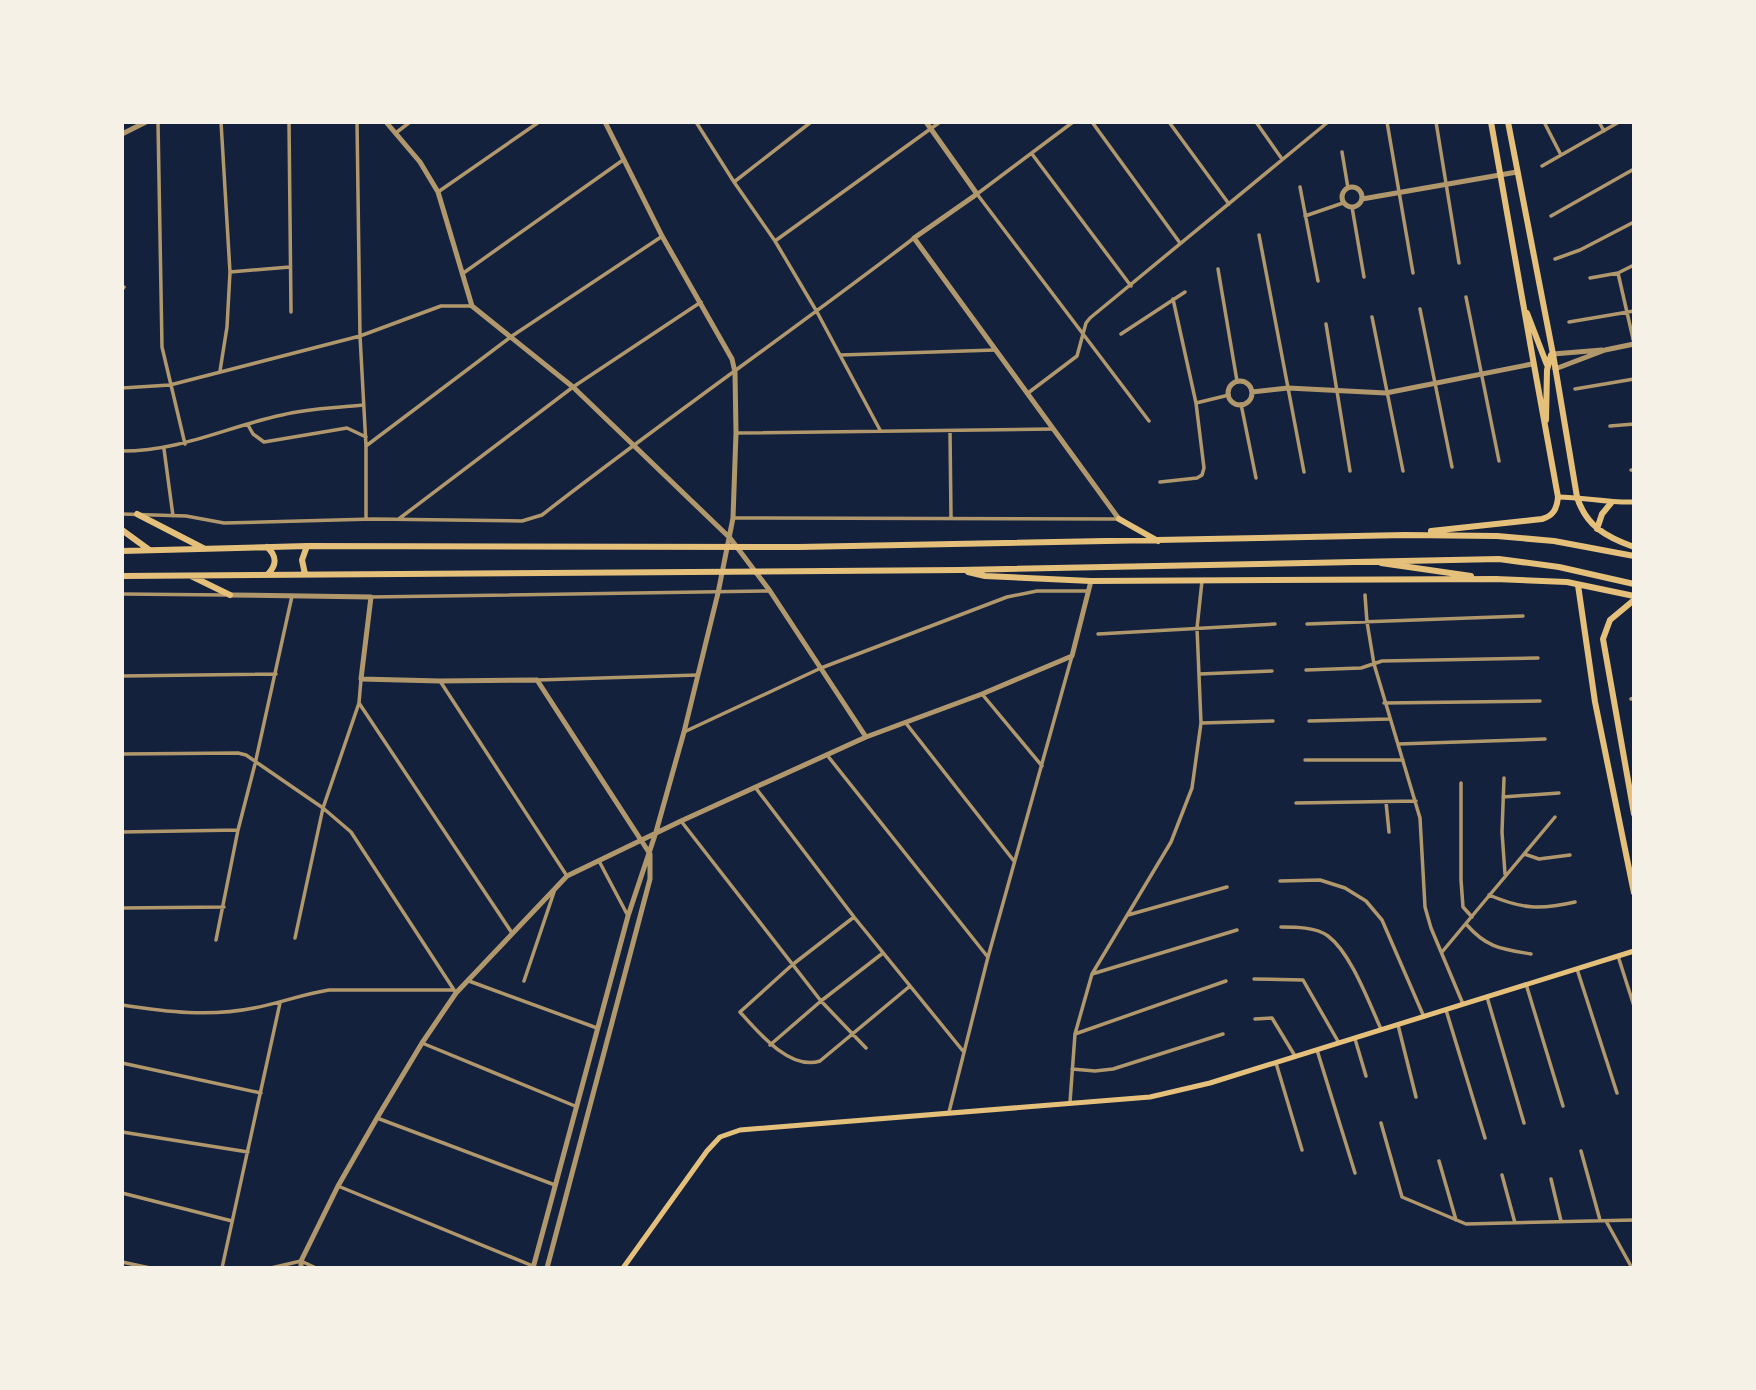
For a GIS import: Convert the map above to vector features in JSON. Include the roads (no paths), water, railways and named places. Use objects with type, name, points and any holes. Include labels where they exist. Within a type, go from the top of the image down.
[{"type":"main road","points":[[1394,536],[1542,519],[1555,512],[1558,497],[1532,364],[1525,308],[1491,122]]},
{"type":"main road","points":[[1508,122],[1553,354],[1546,432]]},
{"type":"main road","points":[[1525,308],[1551,367],[1577,497],[1584,516],[1613,540],[1633,547]]},
{"type":"main road","points":[[1558,497],[1577,497],[1611,503],[1633,502]]},
{"type":"main road","points":[[1597,529],[1602,514],[1611,503]]},
{"type":"main road","points":[[138,514],[204,549]]},
{"type":"main road","points":[[1119,519],[1159,541]]},
{"type":"main road","points":[[122,530],[150,551]]},
{"type":"main road","points":[[122,551],[307,546],[799,547],[1497,536],[1554,541],[1633,556]]},
{"type":"main road","points":[[305,574],[302,560],[307,546]]},
{"type":"main road","points":[[267,547],[273,552],[275,560],[268,574]]},
{"type":"main road","points":[[122,576],[960,570],[1499,559],[1559,567],[1633,584]]},
{"type":"main road","points":[[1358,560],[1497,579]]},
{"type":"main road","points":[[960,570],[985,576],[1091,581],[1549,580],[1633,598]]},
{"type":"main road","points":[[189,576],[230,595]]},
{"type":"main road","points":[[1578,585],[1596,709],[1633,893]]},
{"type":"main road","points":[[1633,598],[1606,625],[1602,639],[1633,814]]},
{"type":"main road","points":[[623,1268],[707,1151],[720,1137],[740,1130],[1150,1097],[1210,1083],[1633,951]]},
{"type":"street","points":[[122,134],[146,122]]},
{"type":"street","points":[[158,122],[162,347],[186,444]]},
{"type":"street","points":[[220,372],[227,327],[230,272],[221,122]]},
{"type":"street","points":[[289,122],[291,312]]},
{"type":"street","points":[[357,122],[366,519]]},
{"type":"street","points":[[386,122],[420,162],[438,192],[472,306],[573,387],[730,538],[770,591],[866,737]]},
{"type":"street","points":[[397,132],[410,122]]},
{"type":"street","points":[[438,192],[539,122]]},
{"type":"street","points":[[338,1186],[533,1267],[628,916],[639,878],[650,854],[684,732],[718,593],[733,518],[735,372],[732,359],[662,236],[605,122]]},
{"type":"street","points":[[696,122],[775,241],[841,355],[880,430]]},
{"type":"street","points":[[734,182],[811,122]]},
{"type":"street","points":[[926,122],[977,194],[1149,421]]},
{"type":"street","points":[[775,241],[940,122]]},
{"type":"street","points":[[122,514],[173,516],[224,523],[366,519],[533,519],[542,515],[634,444],[1073,122]]},
{"type":"street","points":[[1092,122],[1180,243]]},
{"type":"street","points":[[1169,122],[1229,204]]},
{"type":"street","points":[[1256,122],[1282,159]]},
{"type":"street","points":[[1028,393],[1077,356],[1090,318],[1328,122]]},
{"type":"street","points":[[1387,122],[1413,273]]},
{"type":"street","points":[[1436,122],[1459,263]]},
{"type":"street","points":[[1544,122],[1561,155]]},
{"type":"street","points":[[1599,122],[1604,131]]},
{"type":"street","points":[[1542,166],[1619,122]]},
{"type":"street","points":[[1342,152],[1348,188]]},
{"type":"street","points":[[1032,154],[1131,286]]},
{"type":"street","points":[[462,274],[623,160]]},
{"type":"street","points":[[1551,216],[1633,169]]},
{"type":"street","points":[[1362,198],[1517,172]]},
{"type":"street","points":[[1300,187],[1318,281]]},
{"type":"street","points":[[1305,216],[1343,203],[1352,207],[1359,205],[1362,198],[1358,189],[1348,188]]},
{"type":"street","points":[[1343,203],[1343,193],[1348,188]]},
{"type":"street","points":[[1352,207],[1364,277]]},
{"type":"street","points":[[1555,259],[1580,250],[1633,222]]},
{"type":"street","points":[[1259,235],[1304,472]]},
{"type":"street","points":[[366,446],[512,336],[662,236]]},
{"type":"street","points":[[733,518],[1119,519],[914,238]]},
{"type":"street","points":[[1590,278],[1618,273],[1633,265]]},
{"type":"street","points":[[230,272],[290,267]]},
{"type":"street","points":[[1218,269],[1237,381]]},
{"type":"street","points":[[1551,367],[1633,344],[1618,273]]},
{"type":"street","points":[[1121,334],[1185,292]]},
{"type":"street","points":[[1466,297],[1499,461]]},
{"type":"street","points":[[1160,482],[1197,478],[1202,475],[1204,468],[1196,403],[1173,299]]},
{"type":"street","points":[[398,520],[573,387],[701,302]]},
{"type":"street","points":[[122,388],[170,385],[360,336],[440,306],[472,306]]},
{"type":"street","points":[[1420,309],[1452,467]]},
{"type":"street","points":[[1569,322],[1633,311]]},
{"type":"street","points":[[1372,317],[1403,471]]},
{"type":"street","points":[[1326,324],[1350,471]]},
{"type":"street","points":[[841,355],[995,350]]},
{"type":"street","points":[[1553,354],[1605,350]]},
{"type":"street","points":[[1252,392],[1289,388],[1386,393],[1532,364]]},
{"type":"street","points":[[1575,388],[1633,379]]},
{"type":"street","points":[[1237,381],[1245,382],[1252,392],[1248,401],[1235,403],[1229,395],[1229,388],[1237,381]]},
{"type":"street","points":[[1196,403],[1229,395]]},
{"type":"street","points":[[1241,404],[1256,478]]},
{"type":"street","points":[[122,451],[164,449],[296,412],[364,405]]},
{"type":"street","points":[[1610,426],[1633,424]]},
{"type":"street","points":[[248,425],[253,434],[264,442],[347,428],[366,437]]},
{"type":"street","points":[[736,433],[1055,429]]},
{"type":"street","points":[[950,430],[951,517]]},
{"type":"street","points":[[164,449],[173,516]]},
{"type":"street","points":[[949,1112],[962,1051],[1091,581]]},
{"type":"street","points":[[1070,1103],[1075,1034],[1092,974],[1171,842],[1192,788],[1202,723],[1197,628],[1202,581]]},
{"type":"street","points":[[684,732],[821,668],[1023,593],[1088,590]]},
{"type":"street","points":[[122,594],[371,597],[770,591]]},
{"type":"street","points":[[1365,595],[1374,664],[1389,719],[1417,801],[1424,907],[1463,1003]]},
{"type":"street","points":[[216,940],[238,830],[292,596]]},
{"type":"street","points":[[295,938],[323,808],[359,703],[371,597]]},
{"type":"street","points":[[1307,624],[1523,616]]},
{"type":"street","points":[[1098,634],[1275,624]]},
{"type":"street","points":[[301,1264],[338,1186],[454,992],[567,876],[656,832],[866,737],[982,694],[1072,656]]},
{"type":"street","points":[[1306,670],[1362,668],[1382,661],[1538,658]]},
{"type":"street","points":[[1199,674],[1272,671]]},
{"type":"street","points":[[122,676],[276,674]]},
{"type":"street","points":[[361,679],[537,680],[698,675]]},
{"type":"street","points":[[537,680],[650,854],[647,891],[547,1268]]},
{"type":"street","points":[[440,681],[567,876]]},
{"type":"street","points":[[982,694],[1042,766]]},
{"type":"street","points":[[1384,703],[1540,701]]},
{"type":"street","points":[[359,703],[512,933]]},
{"type":"street","points":[[1309,721],[1389,719]]},
{"type":"street","points":[[1202,723],[1273,721]]},
{"type":"street","points":[[905,722],[1014,862]]},
{"type":"street","points":[[1398,744],[1545,740]]},
{"type":"street","points":[[122,754],[238,753],[323,808],[351,832],[454,992]]},
{"type":"street","points":[[827,755],[988,957]]},
{"type":"street","points":[[1305,760],[1403,760]]},
{"type":"street","points":[[1504,778],[1502,832],[1506,876]]},
{"type":"street","points":[[1461,783],[1463,907],[1472,917]]},
{"type":"street","points":[[755,787],[854,917],[962,1051]]},
{"type":"street","points":[[1503,797],[1559,793]]},
{"type":"street","points":[[1296,803],[1417,801]]},
{"type":"street","points":[[1386,802],[1389,832]]},
{"type":"street","points":[[1442,952],[1555,817]]},
{"type":"street","points":[[681,821],[821,1001],[866,1048]]},
{"type":"street","points":[[122,832],[238,830]]},
{"type":"street","points":[[1524,854],[1539,859],[1570,855]]},
{"type":"street","points":[[599,861],[628,916]]},
{"type":"street","points":[[1280,881],[1320,880],[1345,888],[1366,901],[1382,920],[1424,1017]]},
{"type":"street","points":[[1127,915],[1227,887]]},
{"type":"street","points":[[524,981],[554,890]]},
{"type":"street","points":[[1489,895],[1508,903],[1538,909],[1575,902]]},
{"type":"street","points":[[122,908],[223,907]]},
{"type":"street","points":[[854,917],[792,965],[740,1012],[770,1045],[803,1063],[811,1064],[820,1061],[910,986]]},
{"type":"street","points":[[1466,924],[1488,945],[1531,954]]},
{"type":"street","points":[[1280,927],[1300,926],[1327,935],[1349,961],[1381,1029]]},
{"type":"street","points":[[1092,974],[1237,930]]},
{"type":"street","points":[[770,1045],[821,1001],[884,953]]},
{"type":"street","points":[[1618,956],[1633,1006]]},
{"type":"street","points":[[1577,969],[1617,1093]]},
{"type":"street","points":[[1254,979],[1303,980],[1339,1043]]},
{"type":"street","points":[[467,980],[597,1028]]},
{"type":"street","points":[[1075,1034],[1226,981]]},
{"type":"street","points":[[1526,984],[1563,1106]]},
{"type":"street","points":[[122,1005],[171,1013],[223,1013],[281,1003],[329,990],[454,992]]},
{"type":"street","points":[[1487,995],[1524,1123]]},
{"type":"street","points":[[222,1268],[281,1003]]},
{"type":"street","points":[[1446,1010],[1485,1138]]},
{"type":"street","points":[[1255,1019],[1272,1018],[1295,1057]]},
{"type":"street","points":[[1398,1025],[1416,1097]]},
{"type":"street","points":[[1072,1069],[1113,1069],[1223,1034]]},
{"type":"street","points":[[1355,1039],[1366,1076]]},
{"type":"street","points":[[422,1043],[576,1107]]},
{"type":"street","points":[[1317,1050],[1355,1173]]},
{"type":"street","points":[[122,1063],[261,1093]]},
{"type":"street","points":[[1276,1063],[1302,1150]]},
{"type":"street","points":[[377,1118],[555,1185]]},
{"type":"street","points":[[1381,1124],[1402,1197],[1456,1221],[1466,1224],[1633,1220]]},
{"type":"street","points":[[122,1132],[247,1152]]},
{"type":"street","points":[[1581,1151],[1600,1221]]},
{"type":"street","points":[[1438,1161],[1456,1221]]},
{"type":"street","points":[[1502,1175],[1515,1223]]},
{"type":"street","points":[[1551,1179],[1561,1221]]},
{"type":"street","points":[[122,1194],[232,1221]]},
{"type":"street","points":[[1606,1221],[1632,1268]]},
{"type":"street","points":[[122,1262],[150,1268]]},
{"type":"street","points":[[271,1268],[301,1264],[316,1268]]}]
